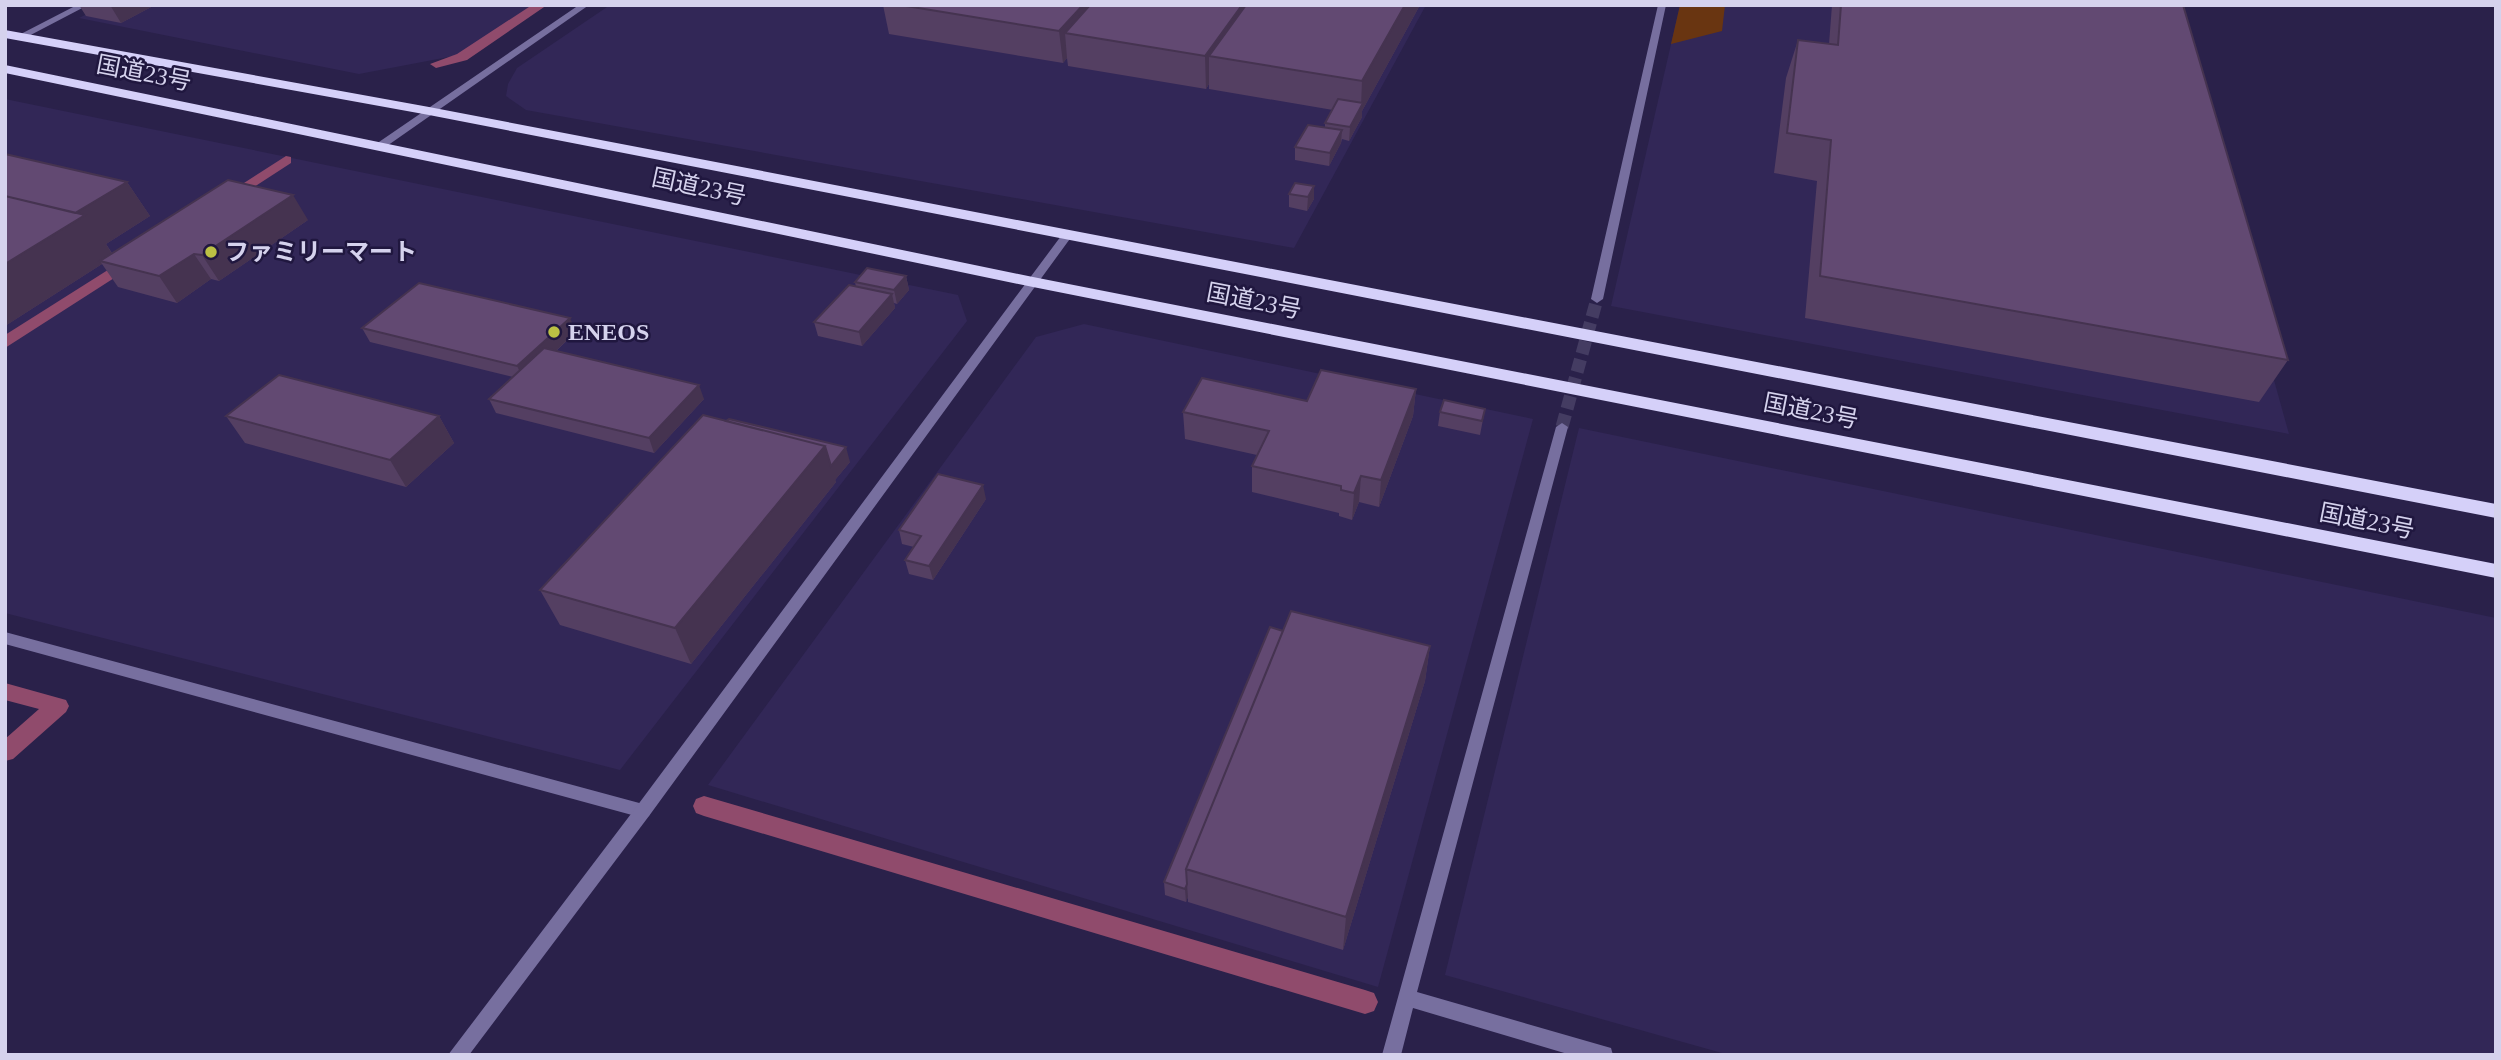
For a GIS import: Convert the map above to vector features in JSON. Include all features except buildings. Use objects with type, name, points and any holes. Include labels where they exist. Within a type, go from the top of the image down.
[{"type":"highway","name":"国道23号","points":[[13,36],[429,111],[2496,511]]},
{"type":"highway","name":"国道23号","points":[[5,69],[1033,282],[2496,571]]},
{"type":"street","points":[[13,36],[84,5]]},
{"type":"street","points":[[380,146],[585,5]]},
{"type":"street","points":[[1597,299],[1662,5]]},
{"type":"street","points":[[457,1055],[643,811],[1068,234]]},
{"type":"street","points":[[1391,1055],[1562,427]]},
{"type":"street","points":[[5,638],[643,811]]},
{"type":"street","points":[[1405,997],[1604,1055]]},
{"type":"shaded area","points":[[105,5],[536,5],[459,55],[359,74],[79,18]]},
{"type":"shaded area","points":[[610,5],[1426,5],[1294,248],[526,110],[506,96],[508,84],[517,68]]},
{"type":"shaded area","points":[[1680,5],[2170,5],[2289,434],[1611,306]]},
{"type":"shaded area","points":[[1680,5],[1725,5],[1722,31],[1671,44]]},
{"type":"shaded area","points":[[5,99],[958,295],[967,321],[620,770],[5,613]]},
{"type":"shaded area","points":[[1084,324],[1533,419],[1378,987],[708,785],[1036,337]]},
{"type":"shaded area","points":[[1579,428],[2496,618],[2496,1055],[1729,1055],[1445,975]]},
{"type":"waterway","points":[[436,64],[462,57],[541,5]]},
{"type":"waterway","points":[[226,199],[286,160]]},
{"type":"waterway","points":[[5,343],[130,261]]},
{"type":"waterway","points":[[5,691],[58,706],[5,752]]},
{"type":"waterway","points":[[704,806],[1365,1002]]},
{"type":"tunnel","points":[[1562,427],[1597,299]]},
{"type":"place","name":"ファミリーマート","points":[[211,252]]},
{"type":"place","name":"ENEOS","points":[[554,332]]}]
